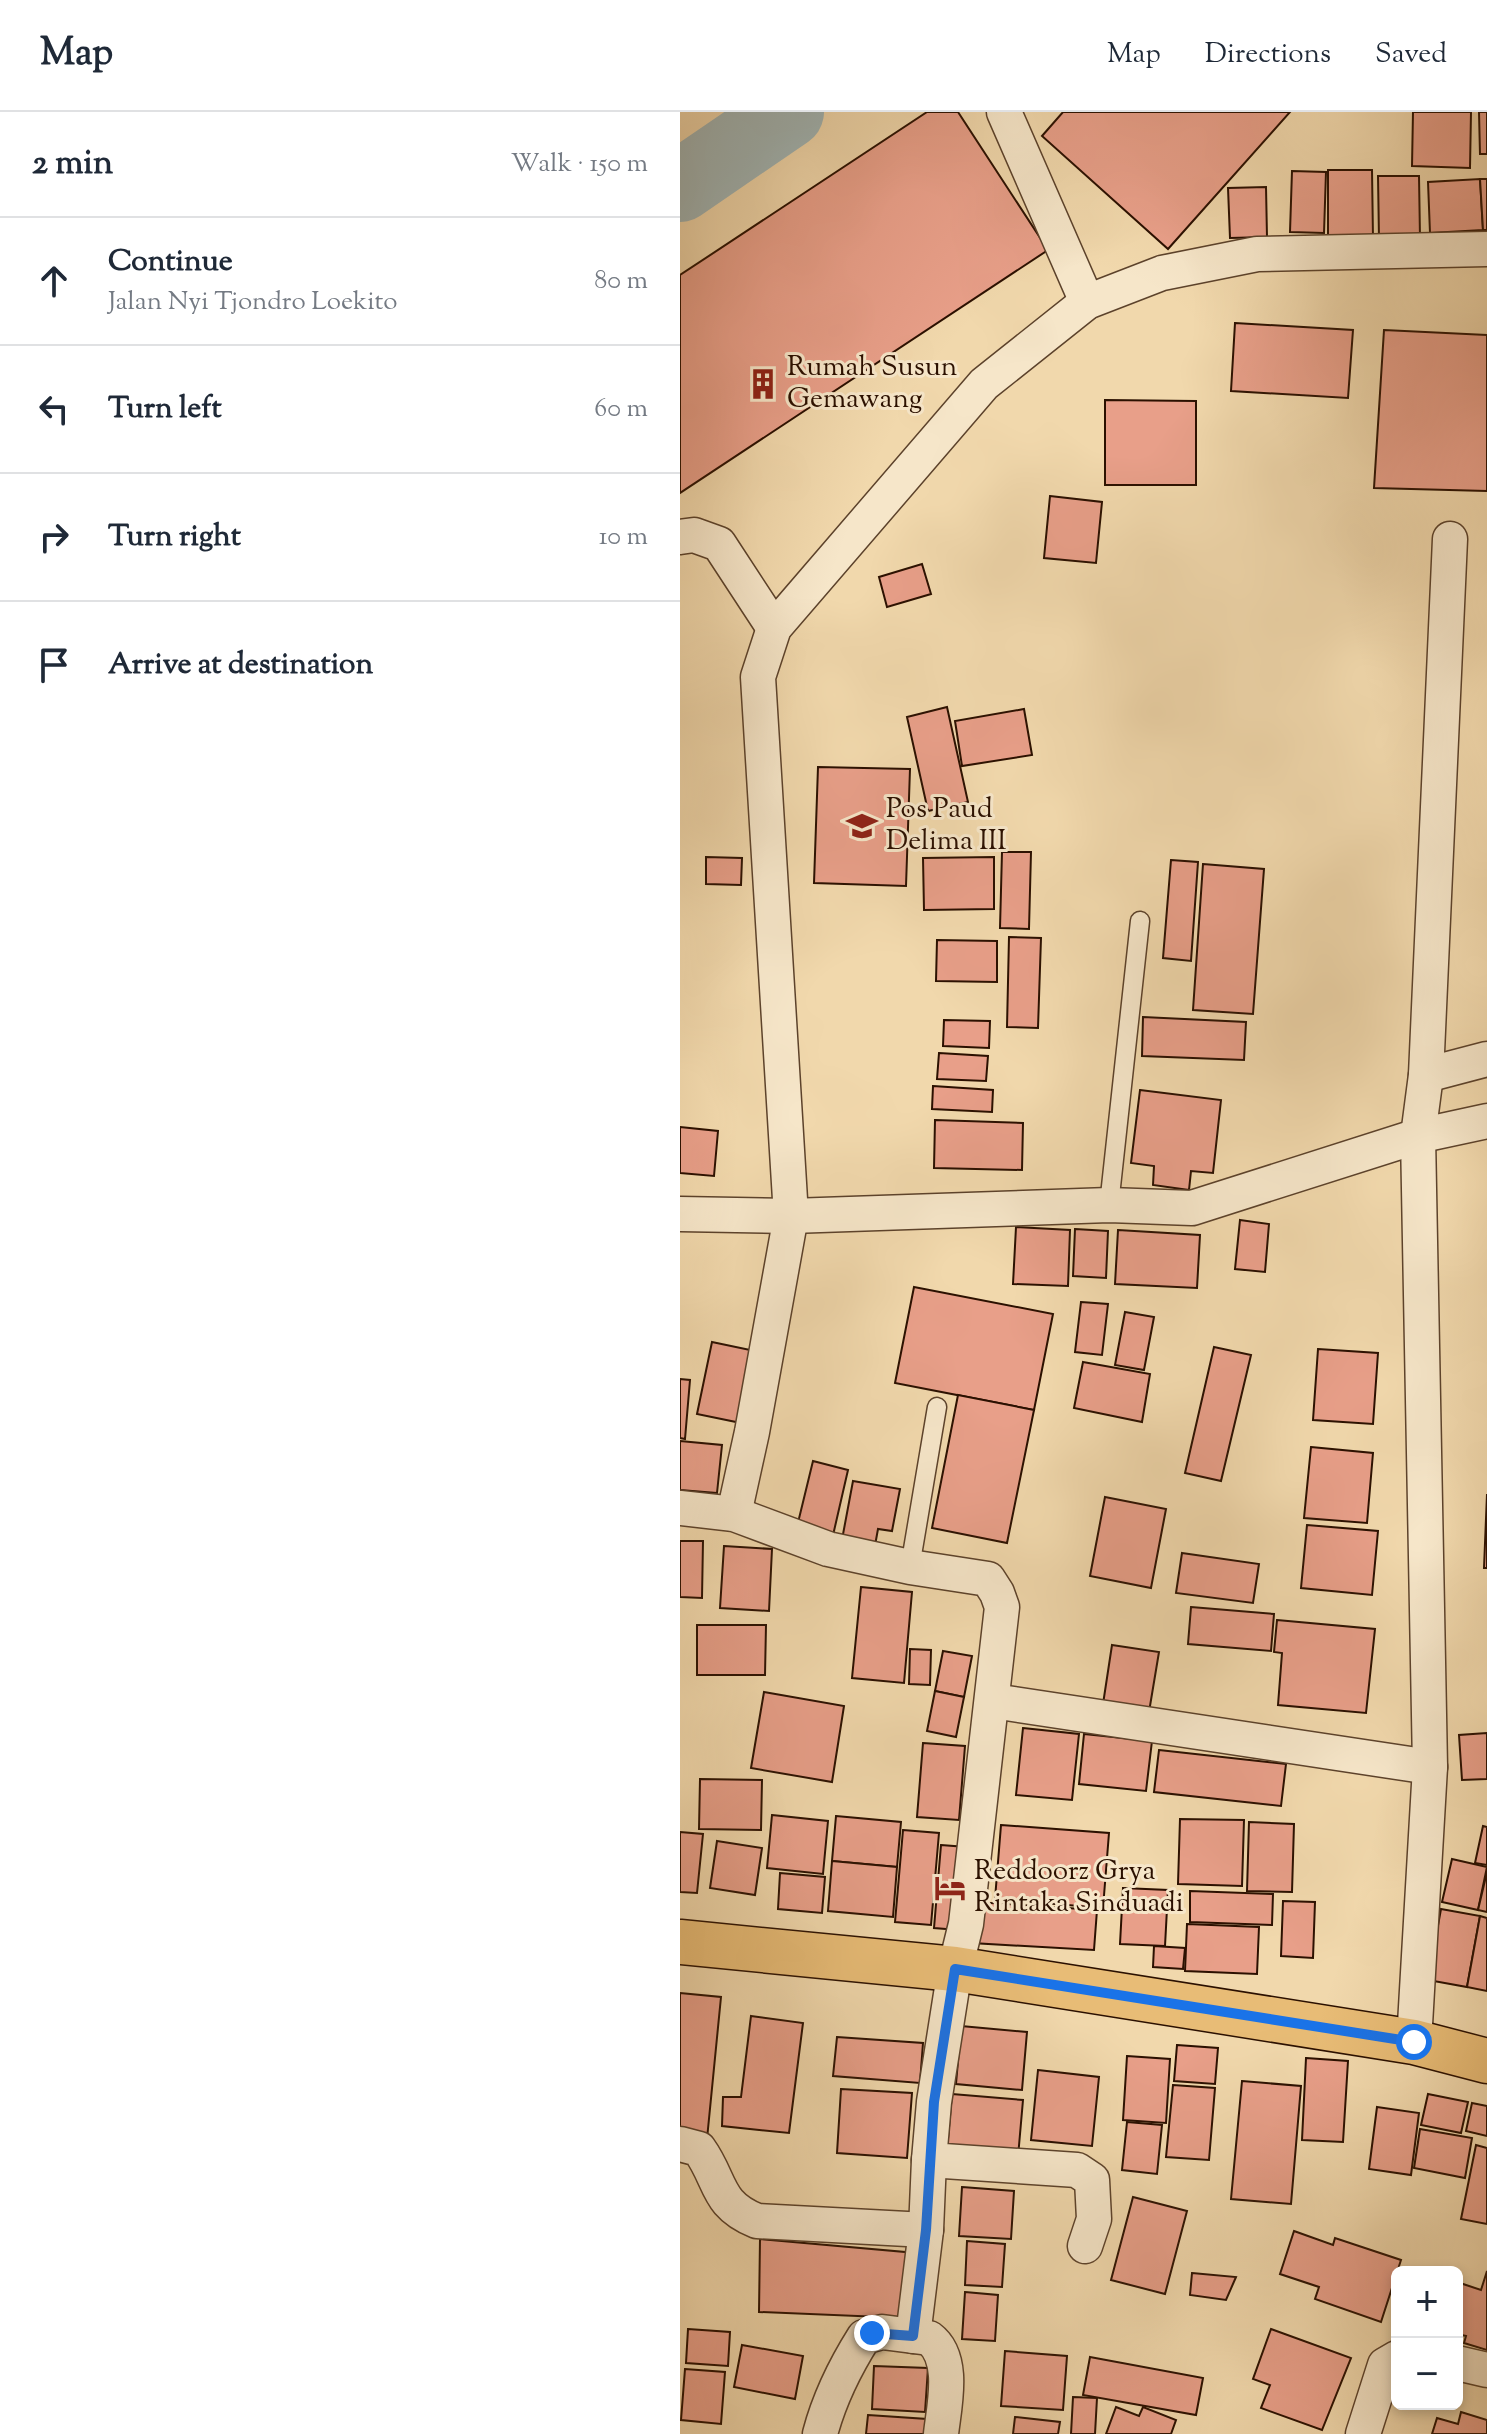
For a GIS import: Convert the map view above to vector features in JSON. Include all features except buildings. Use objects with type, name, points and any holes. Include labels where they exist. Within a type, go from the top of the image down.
[{"type":"main road","points":[[680,1942],[955,1969],[1414,2042],[1487,2061]]},
{"type":"street","points":[[1004,112],[1087,302]]},
{"type":"street","points":[[734,1514],[791,1216],[758,677],[774,628],[984,384],[1087,302],[1162,273],[1257,254],[1487,249]]},
{"type":"street","points":[[680,537],[694,535],[719,544],[774,628]]},
{"type":"street","points":[[1414,2042],[1430,1767],[1418,1136],[1426,1075],[1450,539]]},
{"type":"street","points":[[1426,1075],[1487,1059]]},
{"type":"street","points":[[680,1214],[791,1216],[1109,1205],[1192,1208],[1418,1136],[1487,1121]]},
{"type":"street","points":[[680,1508],[734,1514],[828,1549],[910,1567],[988,1579],[1002,1607],[966,1924],[955,1969],[934,2102],[926,2230],[913,2336]]},
{"type":"street","points":[[993,1701],[1430,1767]]},
{"type":"street","points":[[680,2144],[699,2149],[720,2191],[737,2213],[757,2221],[926,2230]]},
{"type":"street","points":[[929,2160],[1077,2170],[1092,2180],[1094,2219],[1085,2246]]},
{"type":"street","points":[[820,2434],[841,2379],[864,2337],[882,2332],[934,2341],[945,2367],[941,2434]]},
{"type":"street","points":[[1363,2434],[1385,2365],[1391,2362]]},
{"type":"street","points":[[1463,2364],[1487,2370]]},
{"type":"lane","points":[[1109,1205],[1140,921]]},
{"type":"lane","points":[[910,1567],[937,1407]]},
{"type":"waterway","points":[[680,186],[788,112]]},
{"type":"place","name":"Rumah Susun Gemawang","points":[[763,384]]},
{"type":"place","name":"Pos Paud Delima III","points":[[862,826]]},
{"type":"place","name":"Reddoorz Grya Rintaka Sinduadi","points":[[950,1888]]},
{"type":"route","points":[[872,2333],[913,2336],[926,2230],[934,2102],[955,1969],[1414,2042]]}]
